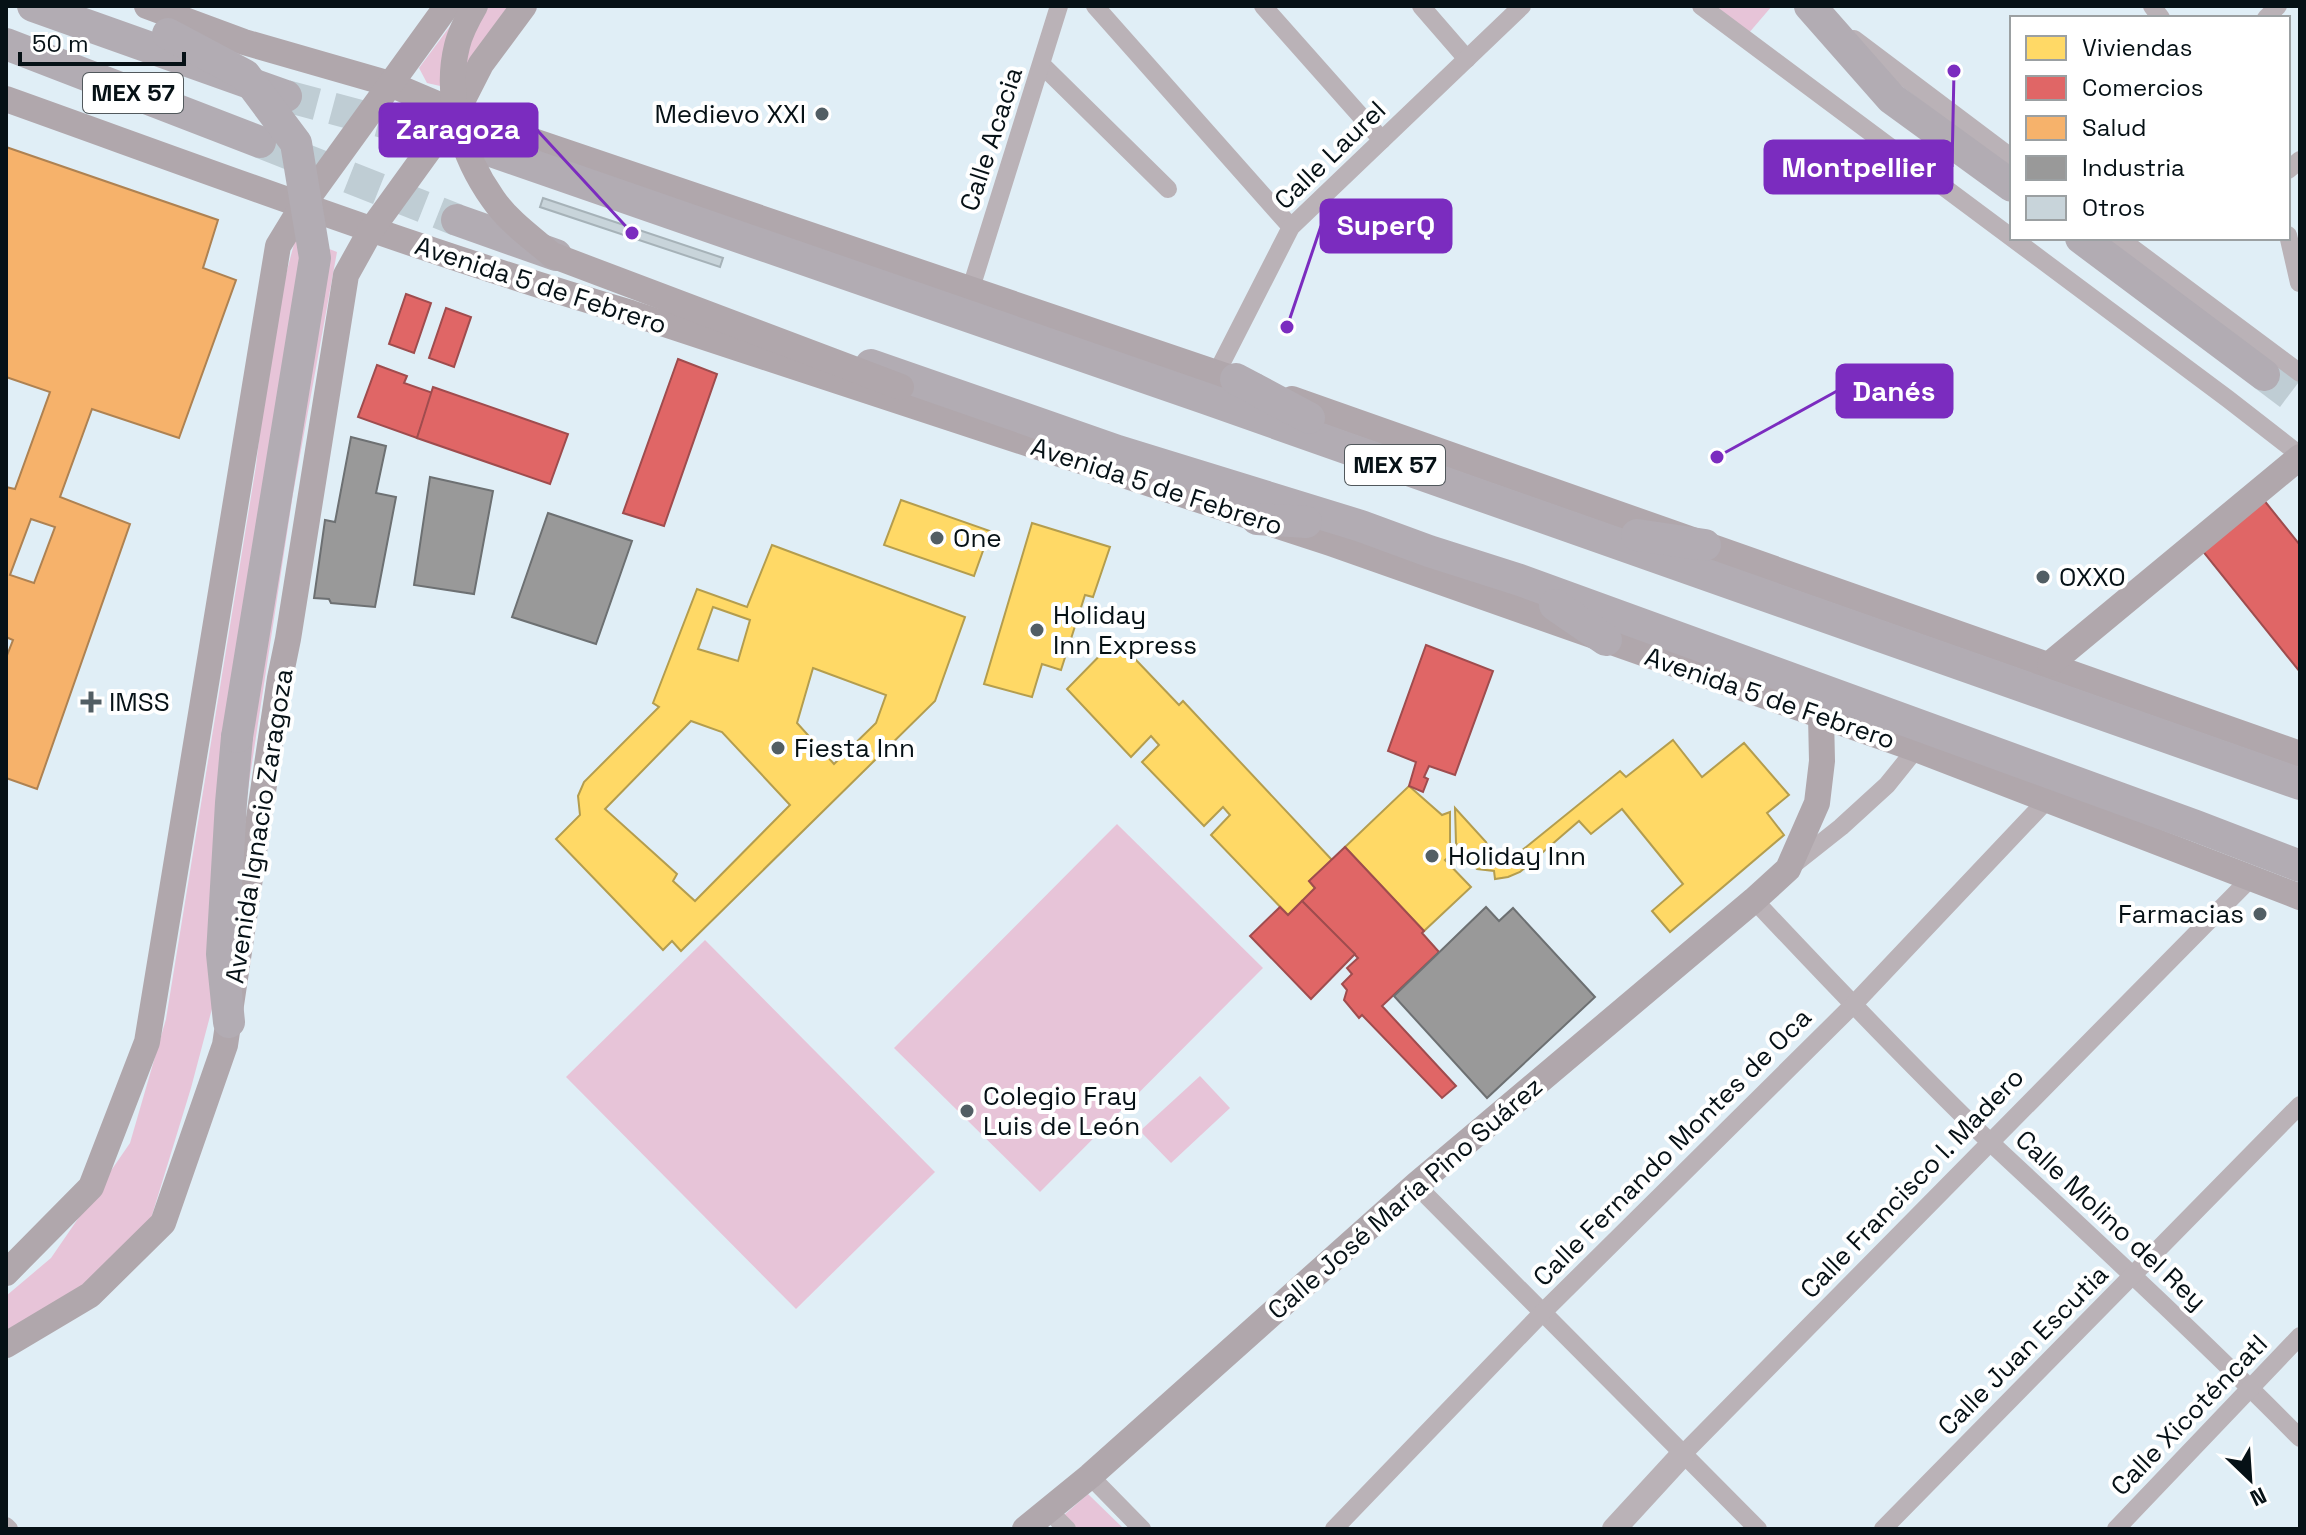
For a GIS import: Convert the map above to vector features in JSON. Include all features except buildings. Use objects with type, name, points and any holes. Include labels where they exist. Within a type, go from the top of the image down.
[{"type":"highway","name":"MEX 57","points":[[33,6],[286,96]]},
{"type":"highway","points":[[93,6],[168,34],[245,75],[296,143],[315,258],[240,722],[231,803],[222,954],[229,1022]]},
{"type":"highway","points":[[1810,6],[1891,98],[2010,185]]},
{"type":"highway","name":"MEX 57","points":[[6,44],[260,142]]},
{"type":"highway","name":"MEX 57","points":[[488,150],[1396,465],[2300,784]]},
{"type":"highway","name":"Avenida 5 de Febrero","points":[[457,220],[1118,451],[1361,526],[1520,580],[2300,866]]},
{"type":"highway","points":[[2084,240],[2264,375]]},
{"type":"highway","points":[[1226,375],[1396,465]]},
{"type":"highway","points":[[1257,519],[1361,526]]},
{"type":"highway","points":[[1565,525],[1705,545]]},
{"type":"highway","points":[[1520,580],[1606,640]]},
{"type":"main road","points":[[147,6],[244,42],[390,84],[489,126],[1226,375],[2300,754]]},
{"type":"main road","points":[[6,1273],[91,1187],[147,1042],[278,246],[303,205],[447,6]]},
{"type":"main road","points":[[475,6],[457,45],[452,89],[466,152],[494,200],[521,229],[552,255],[901,387],[1026,442]]},
{"type":"main road","name":"Avenida Ignacio Zaragoza","points":[[6,1345],[90,1295],[163,1223],[225,1045],[280,678],[346,275],[371,230],[457,111],[481,64],[524,6]]},
{"type":"main road","name":"Avenida 5 de Febrero","points":[[6,99],[371,230],[1026,442],[1606,640],[1916,749],[2300,897]]},
{"type":"main road","points":[[2050,664],[2300,456]]},
{"type":"main road","points":[[206,688],[219,647],[226,638],[244,631],[267,637],[277,656],[280,678]]},
{"type":"main road","points":[[1821,716],[1925,744],[2085,802],[2300,886]]},
{"type":"main road","name":"Calle José María Pino Suárez","points":[[1025,1529],[1090,1476],[1416,1185],[1788,869],[1817,803],[1822,761],[1821,716]]},
{"type":"street","name":"Calle Acacia","points":[[971,288],[1059,6]]},
{"type":"street","points":[[1095,6],[1291,227]]},
{"type":"street","points":[[1263,6],[1382,140]]},
{"type":"street","points":[[1421,6],[1467,59]]},
{"type":"street","name":"Calle Laurel","points":[[1226,375],[1291,227],[1522,6]]},
{"type":"street","points":[[1701,6],[2010,236]]},
{"type":"street","points":[[1810,6],[2010,156]]},
{"type":"street","points":[[1042,65],[1168,189]]},
{"type":"street","points":[[2015,240],[2300,456]]},
{"type":"street","points":[[2122,240],[2300,373]]},
{"type":"street","points":[[2289,240],[2299,283]]},
{"type":"street","name":"Calle José María Pino Suárez","points":[[1788,869],[1887,785],[1916,749]]},
{"type":"street","name":"Calle Fernando Montes de Oca","points":[[1334,1529],[1543,1312],[1853,1005],[2046,801]]},
{"type":"street","name":"Calle Francisco I. Madero","points":[[1614,1529],[1683,1454],[2251,878]]},
{"type":"street","name":"Calle Molino del Rey","points":[[1754,900],[1853,1005],[1991,1142],[2134,1275],[2300,1438]]},
{"type":"street","name":"Calle Juan Escutia","points":[[1883,1529],[2300,1105]]},
{"type":"street","points":[[1416,1185],[1758,1529]]},
{"type":"street","name":"Calle Xicoténcatl","points":[[2116,1529],[2300,1336]]},
{"type":"street","points":[[1090,1476],[1142,1529]]},
{"type":"street","points":[[1048,1510],[1067,1529]]},
{"type":"shaded area","points":[[465,6],[511,6],[449,88],[427,83],[419,68]]},
{"type":"shaded area","points":[[1712,6],[1772,6],[1748,34]]},
{"type":"shaded area","points":[[296,236],[337,252],[293,494],[218,986],[149,1225],[74,1306],[6,1345],[6,1296],[51,1258],[130,1143],[166,1019],[256,466],[271,332]]},
{"type":"shaded area","points":[[1117,824],[1263,968],[1040,1192],[894,1048]]},
{"type":"shaded area","points":[[705,940],[935,1172],[796,1309],[566,1077]]},
{"type":"shaded area","points":[[1200,1076],[1230,1108],[1171,1163],[1140,1131]]},
{"type":"shaded area","points":[[1088,1494],[1124,1529],[1061,1529],[1055,1523]]},
{"type":"tunnel","points":[[286,96],[466,144]]},
{"type":"tunnel","points":[[260,142],[457,220]]},
{"type":"tunnel","points":[[2264,375],[2300,402]]},
{"type":"place","name":"Montpellier","points":[[1954,71]]},
{"type":"place","name":"Medievo XXI","points":[[822,114]]},
{"type":"place","name":"Zaragoza","points":[[632,233]]},
{"type":"place","name":"SuperQ","points":[[1287,327]]},
{"type":"place","name":"Danés","points":[[1717,457]]},
{"type":"place","name":"One","points":[[937,538]]},
{"type":"place","name":"OXXO","points":[[2043,577]]},
{"type":"place","name":"Holiday Inn Express","points":[[1037,630]]},
{"type":"place","name":"IMSS","points":[[91,702]]},
{"type":"place","name":"Fiesta Inn","points":[[778,748]]},
{"type":"place","name":"Holiday Inn","points":[[1432,856]]},
{"type":"place","name":"Farmacias","points":[[2260,914]]},
{"type":"place","name":"Colegio Fray Luis de León","points":[[967,1111]]}]
